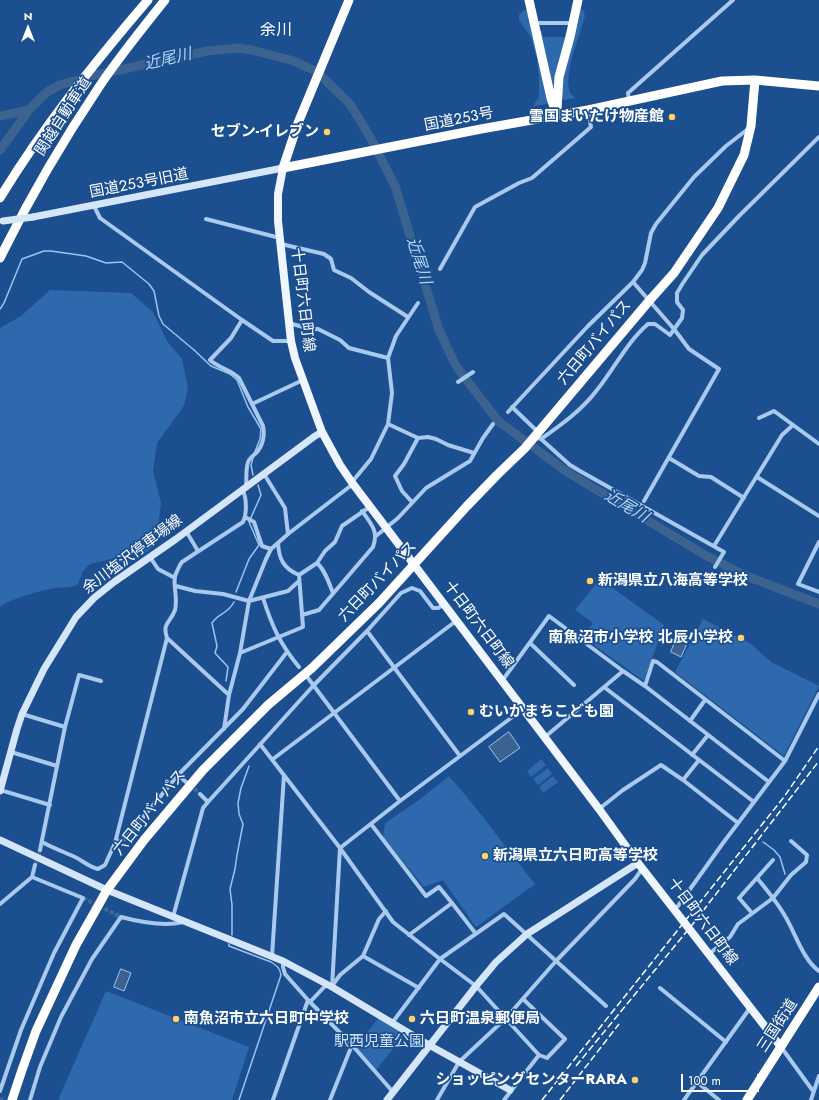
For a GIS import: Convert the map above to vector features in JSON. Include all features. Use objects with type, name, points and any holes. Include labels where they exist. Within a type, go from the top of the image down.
[{"type":"highway","name":"関越自動車道","points":[[0,198],[36,141],[71,94],[148,0]]},
{"type":"highway","name":"関越自動車道","points":[[0,258],[36,188],[72,127],[116,63],[164,0]]},
{"type":"highway","points":[[282,168],[298,123],[349,0]]},
{"type":"highway","points":[[529,0],[551,98],[557,116]]},
{"type":"highway","points":[[557,116],[559,77],[578,0]]},
{"type":"highway","name":"国道253号","points":[[282,168],[588,110],[722,82],[756,80],[819,86]]},
{"type":"highway","name":"六日町バイパス","points":[[12,1100],[31,1044],[54,990],[76,945],[107,890],[144,840],[203,770],[268,705],[312,668],[379,603],[472,501],[537,437],[649,301],[674,273],[718,208],[744,155],[752,126],[756,80]]},
{"type":"highway","name":"三国街道","points":[[747,1100],[819,987]]},
{"type":"main road","name":"十日町六日町線","points":[[282,168],[278,194],[278,221],[291,342],[295,358],[322,432],[340,465],[352,483],[387,527],[599,809],[640,866],[780,1047]]},
{"type":"street","points":[[630,101],[628,93],[733,0]]},
{"type":"street","points":[[534,23],[573,23]]},
{"type":"street","points":[[440,269],[475,207],[519,183],[532,178],[591,127],[588,110]]},
{"type":"street","points":[[508,412],[642,270],[645,263],[651,233],[656,224],[694,178],[726,146],[752,126]]},
{"type":"street","points":[[537,437],[572,416],[586,403],[601,385],[622,354],[648,324],[655,324],[670,335],[680,322],[683,314],[683,310],[677,302],[677,294],[702,255],[739,216],[819,138]]},
{"type":"street","name":"国道253号旧道","points":[[2,221],[94,206],[282,168]]},
{"type":"street","points":[[94,206],[100,218],[242,320],[274,342],[291,342]]},
{"type":"street","points":[[206,219],[324,254],[331,259],[334,270],[351,278],[369,292],[408,317]]},
{"type":"street","points":[[632,282],[674,329],[689,349],[719,369],[644,501]]},
{"type":"street","points":[[224,729],[229,695],[240,653],[249,601],[258,576],[272,549],[288,534],[352,483],[371,459],[388,424],[392,393],[388,358],[396,336],[418,303]]},
{"type":"street","points":[[229,695],[167,638],[164,630],[165,624],[174,612],[176,602],[175,578],[182,562],[239,525],[243,522],[245,517],[244,487],[247,467],[250,460],[258,452],[265,433],[240,378],[235,373],[214,364],[210,360],[231,338],[242,320]]},
{"type":"street","points":[[289,323],[310,329],[318,329],[340,340],[349,348],[388,358]]},
{"type":"street","points":[[458,382],[472,372]]},
{"type":"street","points":[[252,404],[303,379]]},
{"type":"street","points":[[512,407],[537,437],[570,465],[724,552],[715,566]]},
{"type":"street","points":[[760,418],[774,411],[819,444]]},
{"type":"street","points":[[388,424],[418,438],[436,439],[448,445],[474,453]]},
{"type":"street","points":[[376,536],[398,518],[426,488],[470,461],[493,424]]},
{"type":"street","points":[[714,546],[782,436],[793,424]]},
{"type":"street","name":"余川塩沢停車場線","points":[[0,790],[22,714],[44,669],[76,617],[94,598],[244,487],[322,432]]},
{"type":"street","points":[[412,502],[402,491],[395,476],[404,464],[418,438]]},
{"type":"street","points":[[669,458],[699,476],[711,477],[744,498]]},
{"type":"street","points":[[264,473],[285,508],[288,534]]},
{"type":"street","points":[[757,477],[819,516]]},
{"type":"street","points":[[299,575],[316,563],[325,551],[336,542],[342,526],[371,506]]},
{"type":"street","points":[[302,615],[319,610],[373,547],[376,536],[374,527],[362,511]]},
{"type":"street","points":[[245,517],[254,522],[262,546],[272,549]]},
{"type":"street","points":[[186,531],[198,551]]},
{"type":"street","points":[[819,542],[798,584],[819,592]]},
{"type":"street","points":[[278,543],[279,555],[282,562],[293,572],[299,575]]},
{"type":"street","points":[[150,557],[158,569],[175,578]]},
{"type":"street","points":[[316,563],[325,575],[333,593]]},
{"type":"street","points":[[240,653],[303,627],[299,575]]},
{"type":"street","points":[[176,586],[195,591],[223,594],[249,601],[288,591],[299,581]]},
{"type":"street","points":[[173,918],[202,808],[313,686],[367,631],[401,593],[412,588],[420,591],[433,608],[438,608],[444,604]]},
{"type":"street","points":[[263,598],[278,638],[299,667]]},
{"type":"street","points":[[502,681],[549,616],[622,671],[645,686],[769,782]]},
{"type":"street","points":[[273,759],[457,620]]},
{"type":"street","points":[[367,631],[460,756]]},
{"type":"street","points":[[42,842],[54,849],[76,858],[92,868],[98,869],[105,865],[115,843],[167,638]]},
{"type":"street","points":[[530,643],[574,685]]},
{"type":"street","points":[[115,843],[126,838],[178,776],[242,709],[287,652]]},
{"type":"street","points":[[645,686],[653,661],[657,662],[785,761]]},
{"type":"street","points":[[545,737],[622,671]]},
{"type":"street","points":[[40,850],[65,727],[79,675],[101,681]]},
{"type":"street","points":[[308,678],[400,801]]},
{"type":"street","points":[[604,687],[754,802]]},
{"type":"street","points":[[674,908],[678,906],[785,761],[819,694]]},
{"type":"street","points":[[690,721],[705,700]]},
{"type":"street","points":[[329,985],[340,848],[523,709]]},
{"type":"street","points":[[22,714],[65,727]]},
{"type":"street","points":[[692,755],[708,734]]},
{"type":"street","points":[[260,744],[340,848],[386,910],[393,922],[476,986],[539,1055],[547,1058],[565,1039],[523,999]]},
{"type":"street","points":[[11,752],[57,766]]},
{"type":"street","points":[[683,780],[699,760]]},
{"type":"street","points":[[599,809],[623,790],[661,765],[683,780],[738,823]]},
{"type":"street","points":[[272,956],[284,774]]},
{"type":"street","points":[[178,776],[187,783]]},
{"type":"street","points":[[0,790],[50,805]]},
{"type":"street","points":[[200,794],[208,802]]},
{"type":"street","points":[[371,824],[426,896],[439,887],[476,934]]},
{"type":"street","points":[[0,840],[107,890],[173,918],[283,961],[329,985],[429,1045],[510,1090]]},
{"type":"street","points":[[709,955],[730,936],[738,924],[773,898],[791,875],[806,862],[807,855],[791,840]]},
{"type":"street","points":[[752,913],[740,898],[773,860]]},
{"type":"street","points":[[0,904],[32,877],[35,865]]},
{"type":"street","points":[[387,1100],[496,962],[527,934],[640,866]]},
{"type":"street","points":[[439,1099],[459,1062],[506,1018],[556,961],[635,879],[640,866]]},
{"type":"street","points":[[0,1091],[21,1030],[48,967],[82,898],[32,877]]},
{"type":"street","points":[[757,878],[785,916],[813,967],[819,971]]},
{"type":"street","points":[[409,935],[452,903]]},
{"type":"street","points":[[273,1100],[309,1001],[363,956],[379,919],[386,910]]},
{"type":"street","points":[[392,1023],[440,959],[504,914],[606,1006]]},
{"type":"street","points":[[30,1100],[40,1067],[60,1018],[92,959],[121,917],[151,923],[175,924],[183,922]]},
{"type":"street","points":[[363,956],[419,988]]},
{"type":"street","points":[[283,961],[285,974],[352,1045],[393,1092]]},
{"type":"street","points":[[660,988],[726,1042]]},
{"type":"street","points":[[684,1100],[750,1008]]},
{"type":"street","points":[[330,1100],[352,1045]]},
{"type":"street","points":[[780,1047],[813,1091]]},
{"type":"street","points":[[504,1100],[510,1090],[539,1055]]},
{"type":"street","points":[[811,1100],[819,1076]]},
{"type":"street","points":[[697,1082],[719,1100]]},
{"type":"green space","points":[[524,10],[527,10],[548,98],[548,104],[533,106],[539,97],[539,77],[537,59],[531,38],[519,20],[519,15]]},
{"type":"green space","points":[[581,10],[583,10],[585,16],[571,62],[568,80],[570,91],[575,98],[564,100],[562,97],[562,84]]},
{"type":"green space","points":[[539,31],[542,31],[543,37],[565,37],[566,31],[569,31],[555,97]]},
{"type":"green space","points":[[50,290],[131,293],[153,312],[167,341],[182,359],[188,387],[184,406],[157,443],[153,471],[161,503],[158,529],[153,547],[144,554],[129,555],[90,564],[83,571],[78,584],[70,587],[51,589],[18,598],[0,607],[0,328],[21,316]]},
{"type":"green space","points":[[600,579],[664,625],[644,681],[583,637],[593,623],[575,610]]},
{"type":"green space","points":[[703,619],[751,644],[771,662],[819,686],[784,756],[675,672]]},
{"type":"green space","points":[[541,759],[546,765],[531,777],[527,771]]},
{"type":"green space","points":[[548,768],[552,774],[538,785],[533,779]]},
{"type":"green space","points":[[449,776],[535,884],[476,927],[443,880],[424,887],[383,837],[385,823],[419,800]]},
{"type":"green space","points":[[553,776],[558,782],[543,793],[539,787]]},
{"type":"green space","points":[[106,991],[249,1047],[232,1100],[58,1100]]},
{"type":"green space","name":"駅西児童公園","points":[[380,1016],[407,1032],[375,1071],[355,1048]]},
{"type":"shaded area","points":[[678,635],[689,639],[681,657],[671,652]]},
{"type":"shaded area","points":[[509,732],[520,748],[500,762],[489,747]]},
{"type":"shaded area","points":[[121,969],[131,973],[124,991],[114,987]]},
{"type":"waterway","name":"近尾川","points":[[0,116],[29,110],[47,92],[60,85],[91,76],[207,51],[238,48],[252,50],[294,61],[317,72],[350,104],[370,137],[395,186],[439,330],[456,366],[498,421],[567,472],[705,555],[744,575],[819,604]]},
{"type":"waterway","points":[[0,150],[29,110]]},
{"type":"waterway","points":[[0,309],[4,303],[22,259],[44,251],[51,251],[86,256],[106,263],[122,262],[149,284],[154,291],[159,316],[163,324],[211,366],[230,374],[237,380],[248,407],[261,429],[260,439],[254,454]]},
{"type":"waterway","points":[[253,458],[251,465],[253,475]]},
{"type":"waterway","points":[[236,592],[249,559],[259,545],[249,522],[261,495],[258,485]]},
{"type":"waterway","points":[[226,681],[228,667],[215,653],[217,646],[212,623],[217,617],[229,609],[234,602]]},
{"type":"waterway","points":[[232,935],[232,905],[230,889],[243,824],[239,814],[238,803],[241,788],[249,766]]},
{"type":"waterway","points":[[763,842],[774,850],[780,857],[785,874]]},
{"type":"waterway","points":[[229,944],[229,946],[271,962],[278,967],[281,975],[239,1100]]},
{"type":"tunnel","points":[[190,785],[200,794]]},
{"type":"tunnel","points":[[35,865],[40,850]]},
{"type":"tunnel","points":[[83,898],[121,917]]},
{"type":"railway","points":[[542,1100],[784,797],[819,746]]},
{"type":"railway","points":[[576,1066],[692,925],[819,761]]},
{"type":"railway","points":[[560,1100],[619,1024]]},
{"type":"place","name":"雪国まいたけ物産館","points":[[672,117]]},
{"type":"place","name":"セブン-イレブン","points":[[327,132]]},
{"type":"place","name":"新潟県立八海高等学校","points":[[590,581]]},
{"type":"place","name":"南魚沼市小学校 北辰小学校","points":[[741,638]]},
{"type":"place","name":"むいかまちこども園","points":[[471,712]]},
{"type":"place","name":"新潟県立六日町高等学校","points":[[485,856]]},
{"type":"place","name":"南魚沼市立六日町中学校","points":[[176,1019]]},
{"type":"place","name":"六日町温泉郵便局","points":[[412,1019]]},
{"type":"place","name":"ショッピングセンターRARA","points":[[635,1080]]},
{"type":"district","name":"余川","points":[[276,31]]}]
